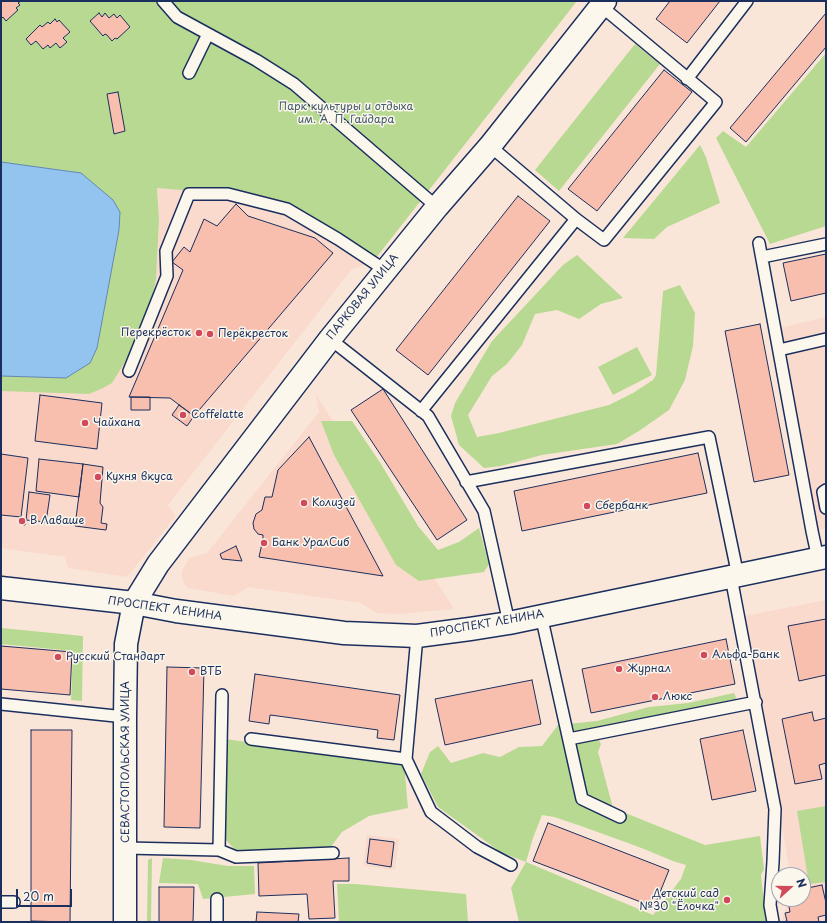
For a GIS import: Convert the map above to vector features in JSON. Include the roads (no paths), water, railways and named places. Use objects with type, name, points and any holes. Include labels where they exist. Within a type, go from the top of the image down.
[{"type":"street","name":"ПАРКОВАЯ УЛИЦА","points":[[134,604],[158,564],[330,339],[437,207],[490,146],[603,4]]},
{"type":"street","name":"ПРОСПЕКТ ЛЕНИНА","points":[[1,588],[134,604],[344,633],[417,636],[509,623],[541,615],[822,558]]},
{"type":"street","name":"СЕВАСТОПОЛЬСКАЯ УЛИЦА","points":[[125,922],[126,644],[134,604]]},
{"type":"lane","points":[[163,1],[177,17],[256,60],[294,84],[437,207]]},
{"type":"lane","points":[[687,79],[747,1]]},
{"type":"lane","points":[[490,146],[576,219],[604,240],[716,102],[687,79],[603,4]]},
{"type":"lane","points":[[189,73],[208,34]]},
{"type":"lane","points":[[129,371],[167,276],[166,251],[189,194],[228,194],[287,209],[338,239],[385,270]]},
{"type":"lane","points":[[421,411],[576,219]]},
{"type":"lane","points":[[759,243],[812,531],[822,558]]},
{"type":"lane","points":[[762,257],[826,244]]},
{"type":"lane","points":[[330,339],[428,416],[484,511],[509,623]]},
{"type":"lane","points":[[779,350],[826,339]]},
{"type":"lane","points":[[466,482],[709,437],[735,576],[775,809],[770,905],[773,922]]},
{"type":"lane","points":[[826,490],[823,492],[826,508]]},
{"type":"lane","points":[[541,615],[582,799],[620,818]]},
{"type":"lane","points":[[417,636],[406,759],[431,812],[477,847],[511,866]]},
{"type":"lane","points":[[219,850],[222,695]]},
{"type":"lane","points":[[569,740],[756,702]]},
{"type":"lane","points":[[1,704],[125,717]]},
{"type":"lane","points":[[252,739],[406,759]]},
{"type":"lane","points":[[125,848],[219,850],[236,857],[333,853]]},
{"type":"lane","points":[[217,899],[217,922]]},
{"type":"lane","points":[[1,902],[14,902]]},
{"type":"water","points":[[1,162],[81,173],[113,200],[120,212],[119,230],[97,348],[90,363],[66,378],[1,376]]},
{"type":"place","name":"Перекрёсток","points":[[199,333]]},
{"type":"place","name":"Перёкресток","points":[[210,334]]},
{"type":"place","name":"Coffelatte","points":[[183,415]]},
{"type":"place","name":"Чайхана","points":[[85,423]]},
{"type":"place","name":"Кухня вкуса","points":[[98,477]]},
{"type":"place","name":"Колизей","points":[[304,503]]},
{"type":"place","name":"Сбербанк","points":[[587,506]]},
{"type":"place","name":"В Лаваше","points":[[22,521]]},
{"type":"place","name":"Банк УралСиб","points":[[264,543]]},
{"type":"place","name":"Альфа-Банк","points":[[704,655]]},
{"type":"place","name":"Русский Стандарт","points":[[58,657]]},
{"type":"place","name":"Журнал","points":[[619,669]]},
{"type":"place","name":"ВТБ","points":[[192,672]]},
{"type":"place","name":"Люкс","points":[[655,697]]},
{"type":"place","name":"Детский сад №30 \"Ёлочка\"","points":[[727,900]]},
{"type":"park label","name":"Парк культуры и отдыха им. А. П. Гайдара","points":[[346,113]]}]
